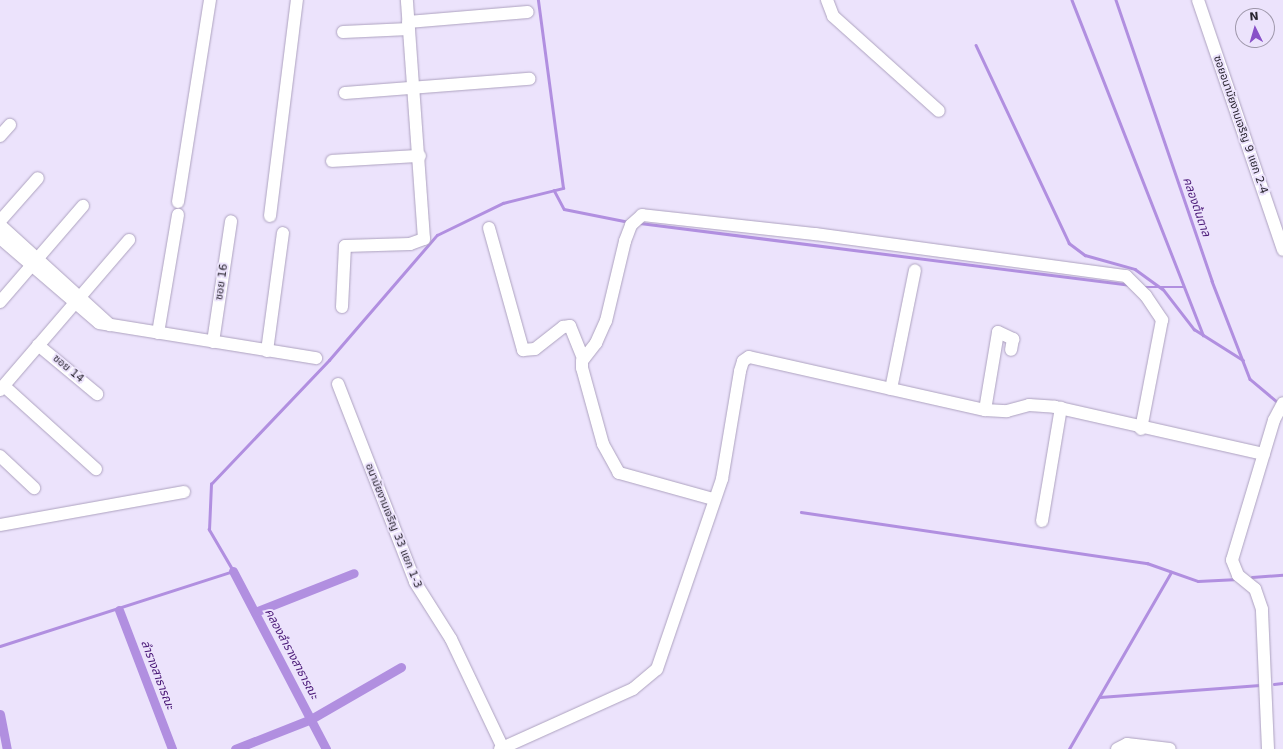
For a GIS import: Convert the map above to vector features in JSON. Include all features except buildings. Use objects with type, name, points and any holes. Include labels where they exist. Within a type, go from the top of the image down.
[{"type":"street","points":[[178,202],[210,0]]},
{"type":"street","points":[[270,216],[297,0]]},
{"type":"street","points":[[342,307],[345,246],[410,244],[424,239],[420,156],[407,0]]},
{"type":"street","points":[[827,0],[834,16],[939,111]]},
{"type":"street","name":"ซอยอนามัยงามเจริญ 9 แยก 2-4","points":[[1198,0],[1283,250]]},
{"type":"street","points":[[343,32],[528,12]]},
{"type":"street","points":[[345,93],[529,79]]},
{"type":"street","points":[[0,136],[10,125]]},
{"type":"street","points":[[332,161],[420,156]]},
{"type":"street","points":[[0,221],[38,178]]},
{"type":"street","points":[[0,302],[83,206]]},
{"type":"street","points":[[158,333],[178,215]]},
{"type":"street","points":[[583,360],[596,342],[606,321],[625,241],[631,225],[642,215],[815,234],[1126,276],[1146,296],[1162,320],[1141,429]]},
{"type":"street","name":"ซอย 16","points":[[213,342],[230,221]]},
{"type":"street","points":[[0,225],[35,263]]},
{"type":"street","points":[[488,228],[523,350],[535,349],[563,327],[570,326],[583,360],[582,368],[603,444],[619,473],[713,499]]},
{"type":"street","points":[[267,351],[283,233]]},
{"type":"street","points":[[0,238],[35,263],[79,301],[110,325],[316,358]]},
{"type":"street","points":[[96,469],[2,388],[38,345],[79,301],[129,240]]},
{"type":"street","points":[[891,389],[915,270]]},
{"type":"street","points":[[985,410],[998,332],[1013,339],[1011,350]]},
{"type":"street","name":"ซอย 14","points":[[38,345],[97,394]]},
{"type":"street","points":[[501,748],[633,689],[652,676],[713,499],[722,479],[740,371],[743,361],[749,357],[985,410],[1007,411],[1029,405],[1061,408],[1141,429],[1264,454]]},
{"type":"street","name":"อนามัยงามเจริญ 33 แยก 1-3","points":[[338,384],[415,582],[451,639],[501,748]]},
{"type":"street","points":[[1268,749],[1262,609],[1255,589],[1238,575],[1232,560],[1264,454],[1281,406]]},
{"type":"street","points":[[1042,521],[1061,408]]},
{"type":"street","points":[[0,456],[34,488]]},
{"type":"street","points":[[0,525],[184,492]]},
{"type":"street","points":[[1117,749],[1127,744],[1170,749]]},
{"type":"waterway","points":[[0,646],[233,571],[209,530],[211,484],[329,360],[437,235],[503,203],[563,188],[538,0]]},
{"type":"waterway","points":[[1072,0],[1203,335]]},
{"type":"waterway","name":"คลองต้นตาล","points":[[1116,0],[1212,281],[1250,379],[1279,403]]},
{"type":"waterway","points":[[976,45],[1069,243],[1085,255],[1135,269],[1163,289],[1194,329],[1243,360]]},
{"type":"waterway","points":[[554,190],[564,209],[629,222]]},
{"type":"waterway","points":[[640,223],[1129,285]]},
{"type":"waterway","points":[[1144,287],[1184,287]]},
{"type":"waterway","points":[[801,512],[1147,563],[1198,581],[1233,579]]},
{"type":"waterway","name":"คลองลำรางสาธารณะ","points":[[233,571],[326,749]]},
{"type":"waterway","points":[[1069,749],[1171,572]]},
{"type":"waterway","points":[[255,612],[354,573]]},
{"type":"waterway","points":[[1252,577],[1283,575]]},
{"type":"waterway","name":"ลำรางสาธารณะ","points":[[119,610],[172,749]]},
{"type":"waterway","points":[[235,749],[311,719],[401,667]]},
{"type":"waterway","points":[[1274,684],[1283,683]]},
{"type":"waterway","points":[[1100,697],[1260,685]]},
{"type":"waterway","points":[[0,714],[7,749]]}]
